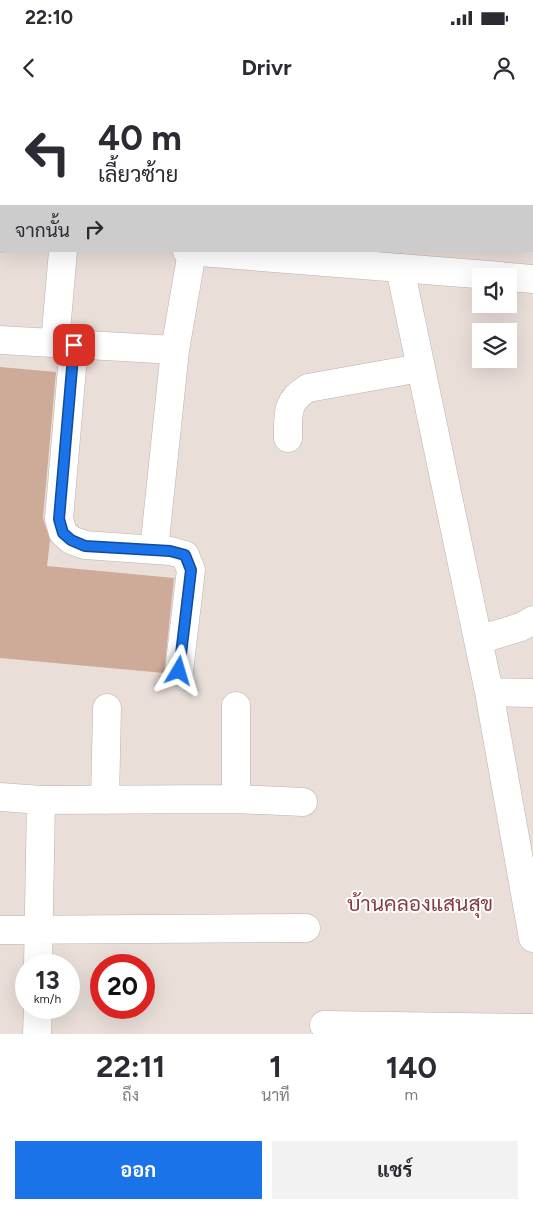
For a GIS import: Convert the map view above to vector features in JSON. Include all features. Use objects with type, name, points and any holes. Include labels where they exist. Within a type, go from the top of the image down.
[{"type":"street","points":[[63,252],[64,344],[59,519],[63,533],[71,540],[85,546],[170,551],[185,555],[191,570],[179,671]]},
{"type":"street","points":[[154,550],[175,350],[192,252],[472,274]]},
{"type":"street","points":[[400,268],[489,692],[523,835],[533,938]]},
{"type":"street","points":[[517,278],[533,279]]},
{"type":"street","points":[[0,340],[175,350]]},
{"type":"street","points":[[288,438],[290,403],[299,393],[308,388],[420,368]]},
{"type":"street","points":[[478,640],[521,626],[533,620]]},
{"type":"street","points":[[489,692],[533,693]]},
{"type":"street","points":[[236,706],[236,799]]},
{"type":"street","points":[[105,800],[107,708]]},
{"type":"street","points":[[0,797],[41,800],[236,799],[303,802]]},
{"type":"street","points":[[38,954],[41,800]]},
{"type":"street","points":[[0,930],[306,928]]},
{"type":"street","points":[[37,1034],[38,1019]]},
{"type":"street","points":[[324,1025],[533,1028]]},
{"type":"building","points":[[0,367],[56,372],[43,518],[50,540],[47,566],[174,578],[164,673],[0,658]]},
{"type":"district","name":"บ้านคลองแสนสุข","points":[[420,904]]},
{"type":"route","points":[[74,345],[59,519],[63,533],[71,540],[85,546],[170,551],[185,555],[191,570],[179,671]]}]
